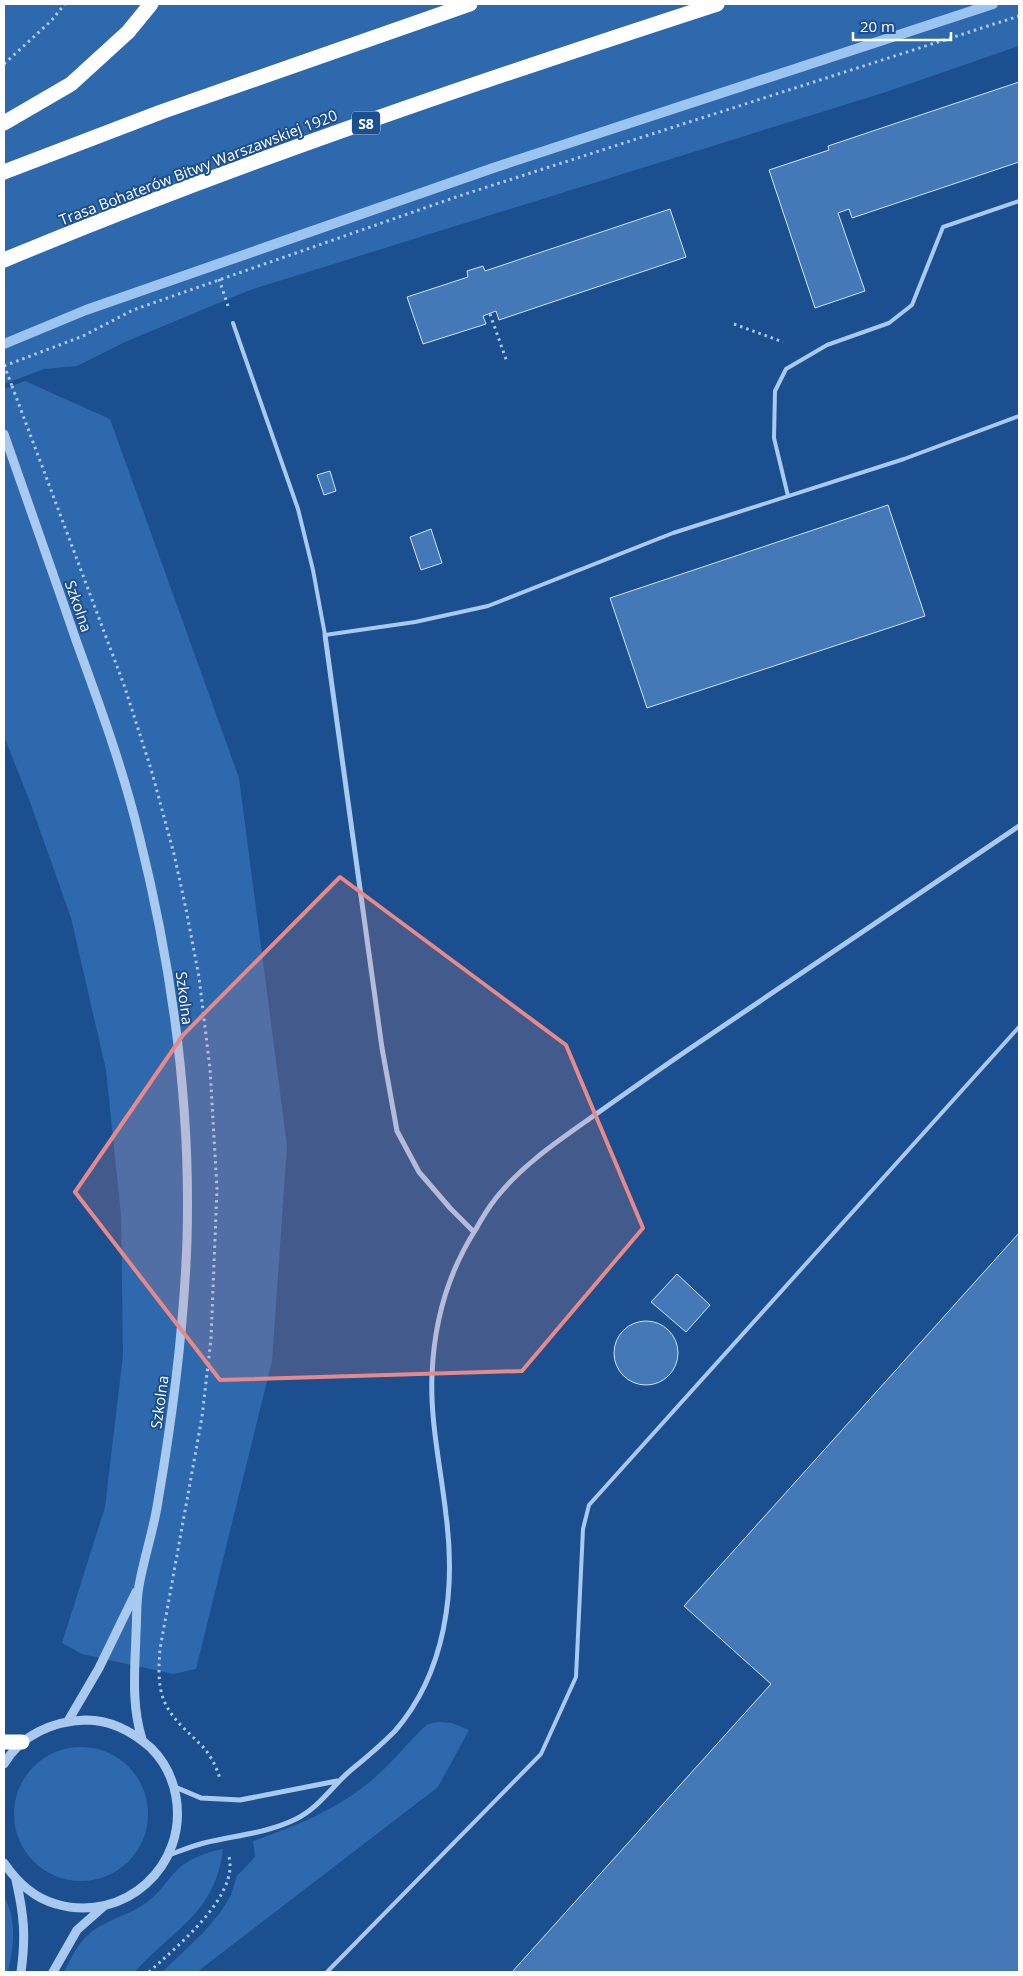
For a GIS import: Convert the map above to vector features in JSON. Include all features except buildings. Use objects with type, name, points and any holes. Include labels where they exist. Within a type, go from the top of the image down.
[{"type":"highway","points":[[4,123],[71,84],[128,32],[151,4]]},
{"type":"highway","points":[[4,172],[161,112],[470,4]]},
{"type":"highway","name":"Trasa Bohaterów Bitwy Warszawskiej 1920","points":[[4,260],[177,192],[324,138],[592,44],[718,4]]},
{"type":"highway","points":[[4,264],[18,254]]},
{"type":"highway","points":[[4,1742],[22,1742]]},
{"type":"street","name":"Szkolna","points":[[4,434],[110,734],[139,834],[166,958],[183,1089],[187,1239],[179,1362],[158,1506],[138,1588],[134,1698],[135,1719],[142,1739]]},
{"type":"street","points":[[325,635],[382,1048],[397,1132],[420,1172],[450,1208],[474,1232]]},
{"type":"street","points":[[169,1855],[205,1843],[251,1835],[299,1818],[317,1806],[338,1781],[373,1753],[396,1729],[415,1702],[433,1668],[446,1621],[451,1565],[436,1440],[432,1376],[438,1318],[452,1272],[497,1196],[536,1157],[657,1071],[1019,826]]},
{"type":"street","name":"Szkolna","points":[[68,1721],[99,1668],[138,1588]]},
{"type":"street","points":[[4,1764],[22,1742],[44,1728],[68,1721],[94,1720],[119,1726],[142,1739],[156,1753],[167,1769],[174,1787],[178,1810],[176,1833],[169,1855],[157,1874],[142,1889],[123,1900],[103,1906],[79,1908],[56,1904],[35,1895],[16,1880],[4,1863]]},
{"type":"street","points":[[174,1787],[201,1798],[240,1800],[338,1781]]},
{"type":"street","points":[[16,1880],[24,1914],[25,1943],[21,1972]]},
{"type":"street","points":[[53,1972],[77,1930],[103,1906]]},
{"type":"lane","points":[[788,496],[774,438],[775,391],[786,369],[827,345],[890,323],[912,305],[943,227],[1019,201]]},
{"type":"lane","points":[[233,323],[298,509],[313,570],[325,635],[415,622],[488,606],[672,533],[904,459],[1019,416]]},
{"type":"lane","points":[[327,1972],[540,1754],[576,1677],[583,1529],[589,1505],[1019,1027]]},
{"type":"path","points":[[4,64],[51,21],[65,4]]},
{"type":"path","points":[[12,386],[4,366],[83,336],[133,310],[456,197],[1019,16]]},
{"type":"path","points":[[219,280],[226,300]]},
{"type":"path","points":[[490,314],[507,362]]},
{"type":"path","points":[[734,324],[783,342]]},
{"type":"path","points":[[150,1972],[201,1923],[214,1906],[223,1891],[231,1865]]},
{"type":"highlighted area","points":[[340,877],[566,1045],[643,1228],[522,1371],[220,1380],[75,1192],[183,1035]]},
{"type":"shaded area","points":[[4,4],[1019,4],[1019,46],[886,92],[250,290],[125,342],[77,366],[44,369],[4,384]]},
{"type":"shaded area","points":[[25,381],[110,419],[239,778],[287,1146],[272,1361],[196,1669],[173,1674],[82,1654],[62,1643],[105,1507],[123,1355],[121,1215],[106,1070],[71,918],[30,802],[4,736],[4,389]]},
{"type":"shaded area","points":[[439,1722],[452,1723],[469,1730],[438,1787],[197,1972],[162,1972],[203,1933],[220,1913],[231,1895],[237,1876],[255,1857],[253,1841],[300,1823],[345,1800],[379,1774],[423,1728],[428,1724]]},
{"type":"shaded area","points":[[81,1747],[107,1752],[129,1766],[143,1788],[148,1814],[143,1840],[129,1862],[107,1876],[81,1881],[55,1876],[33,1862],[19,1840],[14,1814],[19,1788],[33,1766],[55,1752]]},
{"type":"shaded area","points":[[223,1849],[219,1871],[202,1905],[135,1972],[64,1972],[78,1947],[90,1933],[148,1901],[158,1893],[178,1869],[188,1862],[205,1854]]},
{"type":"shaded area","points":[[4,1896],[13,1924],[12,1952],[8,1972],[4,1972]]},
{"type":"waterway","points":[[4,344],[86,310],[496,167],[993,4]]}]
